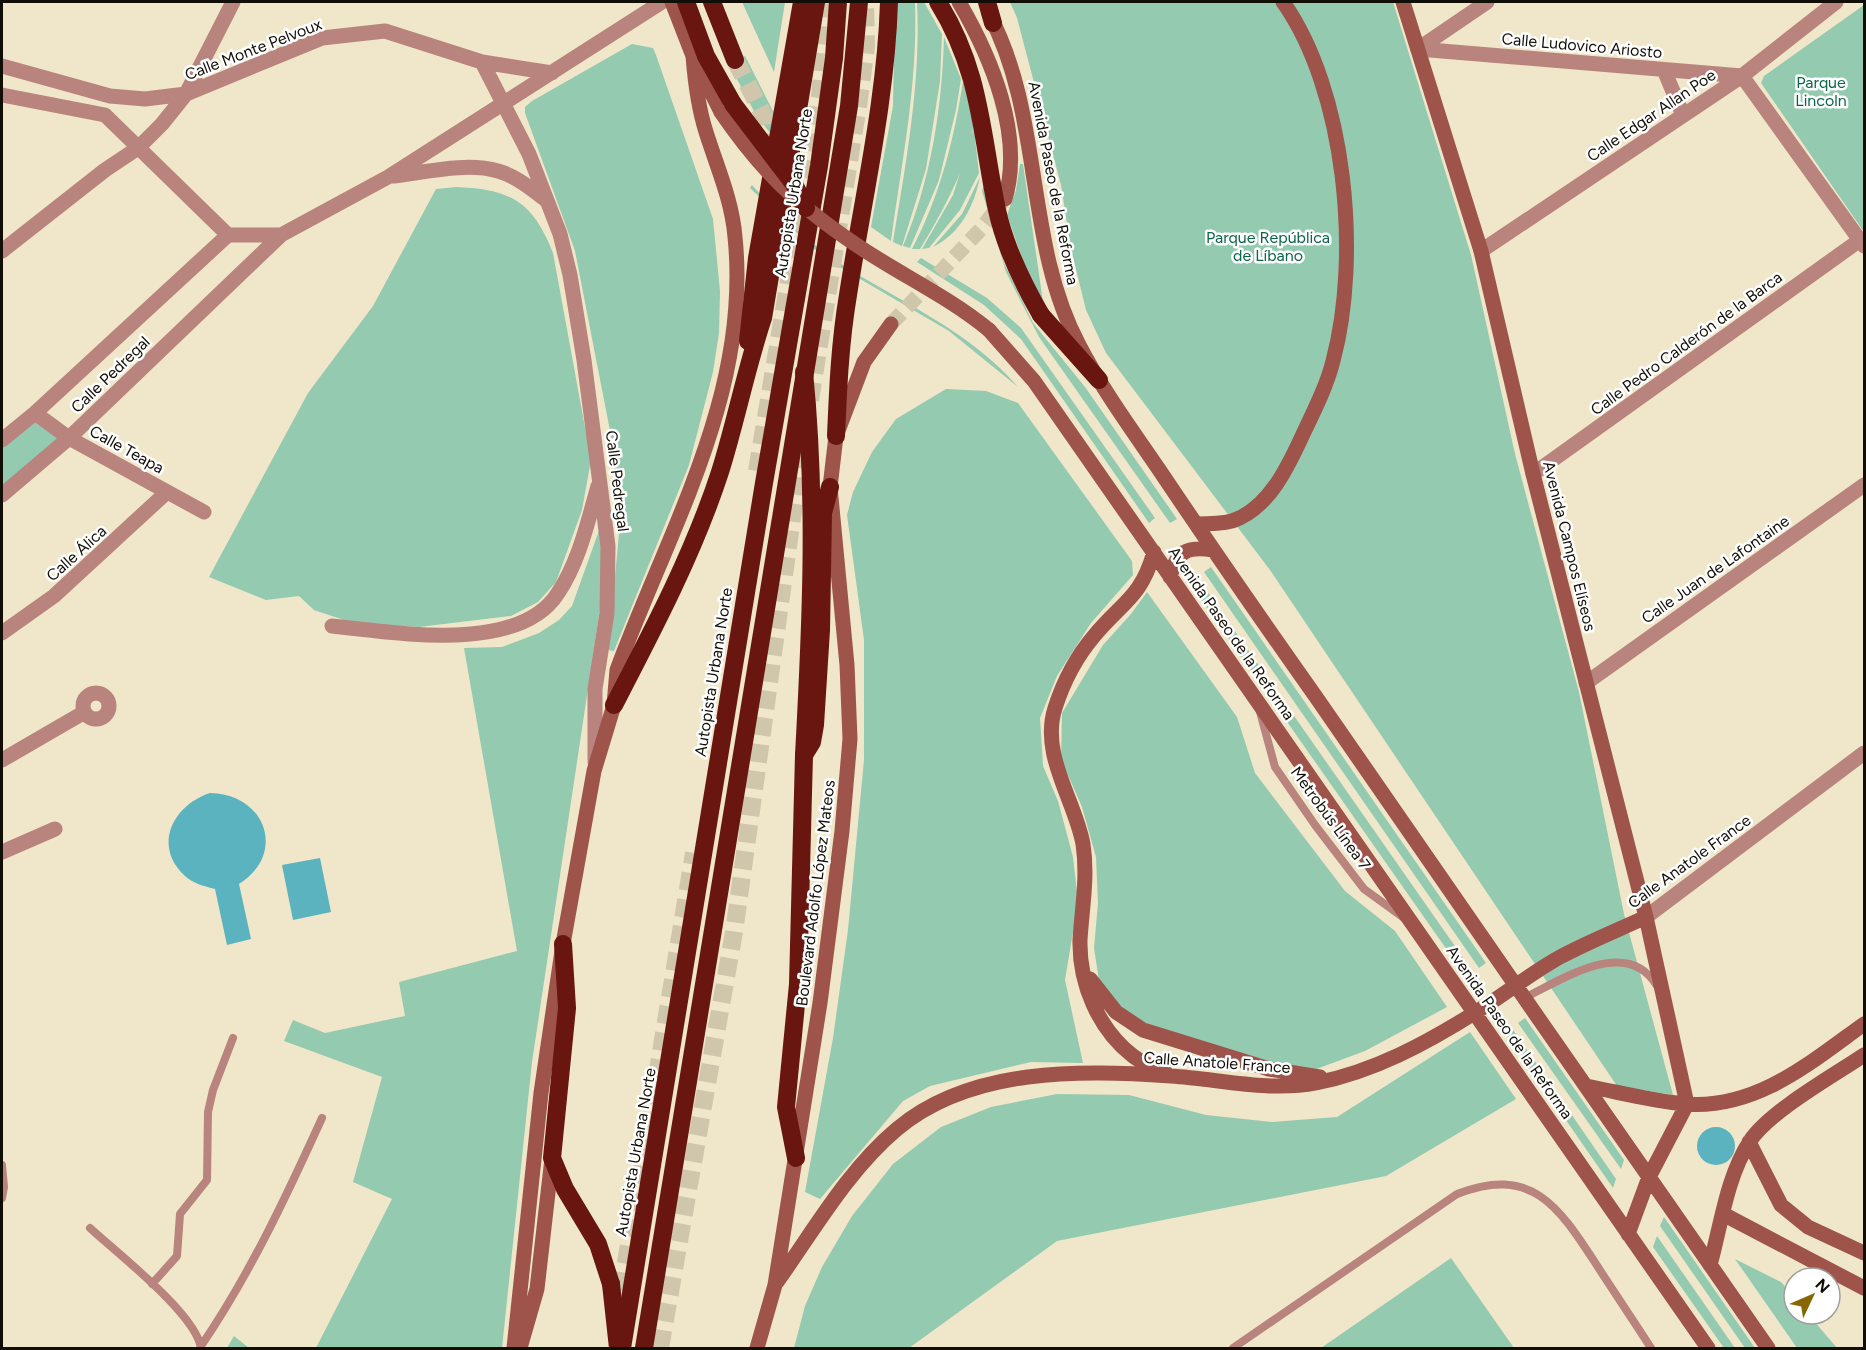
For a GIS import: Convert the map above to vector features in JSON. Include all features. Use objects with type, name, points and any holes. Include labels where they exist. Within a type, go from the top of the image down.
[{"type":"highway","points":[[712,2],[735,60]]},
{"type":"highway","points":[[747,364],[753,288],[802,2]]},
{"type":"highway","points":[[614,705],[662,608],[710,498],[726,450],[747,364],[762,318],[816,2]]},
{"type":"highway","name":"Autopista Urbana Norte","points":[[622,1348],[760,507],[819,166],[834,58],[838,2]]},
{"type":"highway","points":[[644,1348],[849,106],[859,2]]},
{"type":"highway","points":[[836,436],[840,351],[880,114],[888,51],[889,2]]},
{"type":"highway","points":[[938,2],[960,43],[970,69],[984,126],[1002,230],[1019,273],[1041,315],[1099,380]]},
{"type":"highway","points":[[987,2],[993,23]]},
{"type":"highway","points":[[688,9],[706,56],[733,104],[794,184],[807,208]]},
{"type":"highway","points":[[796,1158],[786,1107],[792,1057],[802,910],[804,755],[812,618],[812,472],[804,372]]},
{"type":"highway","points":[[804,755],[812,742],[815,725],[823,513],[830,487]]},
{"type":"highway","points":[[812,618],[819,663]]},
{"type":"highway","points":[[563,944],[567,1017],[552,1158],[565,1189],[594,1236],[606,1263],[611,1284],[618,1348]]},
{"type":"main road","name":"Avenida Paseo de la Reforma","points":[[672,2],[693,56],[721,112],[762,168],[779,187],[859,247],[968,313],[1005,346],[1034,381],[1708,1348]]},
{"type":"main road","points":[[959,2],[979,37],[997,82],[1009,144],[1010,183],[1005,199]]},
{"type":"main road","name":"Avenida Paseo de la Reforma","points":[[982,2],[993,23],[1020,99],[1033,162],[1042,232],[1057,293],[1070,329],[1099,380],[1213,550],[1768,1348]]},
{"type":"main road","points":[[1196,524],[1229,522],[1240,518],[1251,511],[1274,486],[1297,448],[1322,391],[1333,362],[1339,331],[1344,289],[1345,233],[1336,137],[1330,104],[1313,54],[1283,2]]},
{"type":"main road","name":"Avenida Campos Elíseos","points":[[1403,2],[1481,250],[1533,474],[1646,917],[1687,1104]]},
{"type":"main road","points":[[514,1348],[542,1093],[563,944],[594,771],[614,705],[617,670],[677,527],[706,450],[726,371],[734,322],[738,278],[733,217],[699,106],[693,56]]},
{"type":"main road","name":"Boulevard Adolfo López Mateos","points":[[757,1348],[775,1285],[796,1158],[842,831],[850,739],[847,665],[830,487],[836,436],[864,362],[891,324]]},
{"type":"main road","points":[[1170,577],[1174,561],[1184,551],[1197,547],[1213,550]]},
{"type":"main road","points":[[1154,552],[1141,587],[1083,650],[1054,710],[1053,752],[1077,823],[1085,861],[1081,964],[1092,1003],[1108,1030],[1134,1057],[1171,1076]]},
{"type":"main road","name":"Calle Anatole France","points":[[775,1285],[860,1167],[897,1129],[933,1105],[965,1090],[1037,1075],[1171,1076],[1283,1086],[1335,1078],[1385,1062],[1475,1013],[1520,992],[1559,958],[1646,917]]},
{"type":"main road","points":[[1081,964],[1104,999],[1124,1018],[1143,1030],[1269,1069],[1335,1078]]},
{"type":"main road","points":[[1586,1086],[1687,1104],[1746,1096],[1783,1082],[1864,1024]]},
{"type":"main road","points":[[1710,1265],[1723,1214],[1749,1142],[1759,1130],[1794,1103],[1864,1055]]},
{"type":"main road","points":[[1628,1234],[1649,1177],[1687,1104]]},
{"type":"main road","points":[[1749,1142],[1781,1205],[1808,1227],[1864,1253]]},
{"type":"main road","points":[[520,1348],[537,1288],[552,1158]]},
{"type":"main road","points":[[1723,1214],[1864,1288]]},
{"type":"street","points":[[2,251],[105,170],[138,148],[162,124],[186,94],[233,2]]},
{"type":"street","name":"Calle Pedregal","points":[[2,495],[69,438],[281,235],[388,177],[662,2]]},
{"type":"street","points":[[1418,49],[1487,2]]},
{"type":"street","name":"Calle Edgar Allan Poe","points":[[1481,250],[1743,76],[1834,2]]},
{"type":"street","name":"Calle Monte Pelvoux","points":[[2,66],[110,96],[145,99],[186,94],[322,38],[385,31],[483,62],[552,73]]},
{"type":"street","name":"Calle Ludovico Ariosto","points":[[1418,49],[1743,76]]},
{"type":"street","name":"Calle Pedregal","points":[[483,62],[529,154],[560,234],[570,275],[608,546],[607,613],[595,689],[594,771]]},
{"type":"street","points":[[1664,70],[1683,116]]},
{"type":"street","points":[[1743,76],[1862,243]]},
{"type":"street","points":[[2,95],[105,115],[228,235],[281,235]]},
{"type":"street","points":[[105,115],[110,96]]},
{"type":"street","name":"Calle Pedregal","points":[[388,177],[464,168],[499,171],[524,184],[547,201]]},
{"type":"street","name":"Calle Pedregal","points":[[2,440],[35,413],[228,235]]},
{"type":"street","name":"Calle Pedro Calderón de la Barca","points":[[1533,474],[1862,243]]},
{"type":"street","name":"Calle Teapa","points":[[35,413],[69,438],[204,512]]},
{"type":"street","points":[[332,626],[426,635],[482,635],[523,621],[543,609],[558,595],[584,534],[600,477]]},
{"type":"street","name":"Calle Juan de Lafontaine","points":[[1586,683],[1864,485]]},
{"type":"street","name":"Calle Álica","points":[[2,633],[54,596],[167,492]]},
{"type":"street","points":[[2,760],[83,712]]},
{"type":"street","name":"Calle Anatole France","points":[[1646,917],[1864,753]]},
{"type":"street","points":[[2,852],[55,829]]},
{"type":"lane","name":"Metrobús Línea 7","points":[[1258,702],[1275,767],[1336,855],[1364,889],[1416,927]]},
{"type":"lane","points":[[1520,992],[1610,961],[1630,963],[1643,970],[1653,979],[1664,998]]},
{"type":"lane","points":[[152,1284],[177,1256],[180,1214],[207,1180],[208,1112],[213,1090],[233,1038]]},
{"type":"lane","points":[[201,1347],[242,1282],[282,1205],[322,1118]]},
{"type":"lane","points":[[2,1165],[4,1187],[2,1198]]},
{"type":"lane","points":[[1233,1348],[1457,1194],[1482,1184],[1503,1183],[1526,1189],[1548,1200],[1569,1223],[1651,1348]]},
{"type":"lane","points":[[90,1228],[152,1284],[192,1326],[201,1347]]},
{"type":"green space","points":[[742,2],[785,2],[774,72]]},
{"type":"green space","points":[[895,2],[915,2],[915,32],[912,92],[891,241],[871,227],[893,106]]},
{"type":"green space","points":[[917,2],[924,2],[942,34],[940,81],[926,169],[902,246],[893,242],[915,92]]},
{"type":"green space","name":"Parque República de Líbano","points":[[1010,2],[1393,2],[1471,255],[1515,454],[1579,692],[1624,914],[1673,1095],[1617,1086],[1270,570],[1106,353],[1086,310],[1071,249],[1061,185],[1017,18]]},
{"type":"green space","name":"Parque Lincoln","points":[[1864,5],[1864,232],[1761,83],[1764,76]]},
{"type":"green space","points":[[944,37],[961,79],[939,180],[910,248],[903,246],[928,170],[938,117]]},
{"type":"green space","points":[[632,44],[653,48],[713,219],[720,291],[719,333],[713,372],[689,465],[614,651],[608,650],[619,534],[613,446],[575,251],[525,113],[525,107]]},
{"type":"green space","points":[[745,56],[800,164],[796,166],[756,115],[729,64]]},
{"type":"green space","points":[[963,81],[973,121],[967,154],[953,189],[927,237],[920,249],[912,249],[931,209],[945,167]]},
{"type":"green space","points":[[974,129],[979,173],[960,210],[929,248],[922,249],[953,195]]},
{"type":"green space","points":[[1020,164],[1023,164],[1043,302],[1029,278],[1007,215],[1016,190]]},
{"type":"green space","points":[[980,177],[965,218],[951,234],[933,247],[962,214]]},
{"type":"green space","points":[[984,184],[1004,263],[1033,323],[1085,387],[1177,519],[1170,523],[1039,337],[1006,272],[982,191]]},
{"type":"green space","points":[[752,185],[817,247],[957,334],[999,367],[1018,387],[949,331],[838,266],[813,248],[750,188]]},
{"type":"green space","points":[[456,187],[492,191],[518,202],[537,221],[553,253],[591,460],[582,510],[556,582],[538,602],[511,616],[419,627],[356,624],[314,610],[299,596],[266,600],[209,577],[308,393],[373,306],[436,189]]},
{"type":"green space","points":[[921,258],[987,298],[1021,328],[1155,518],[1149,523],[1021,339],[984,305],[917,262]]},
{"type":"green space","points":[[946,389],[986,391],[1018,403],[1132,561],[1133,575],[1091,623],[1057,676],[1040,718],[1043,766],[1058,801],[1073,857],[1078,902],[1065,980],[1083,1063],[1031,1062],[930,1086],[903,1101],[820,1199],[805,1192],[833,1038],[848,930],[864,760],[864,640],[847,515],[853,492],[872,452],[896,419]]},
{"type":"green space","points":[[35,415],[66,439],[2,492],[2,443]]},
{"type":"green space","points":[[601,525],[601,602],[532,1062],[502,1348],[316,1348],[392,1199],[353,1182],[382,1077],[284,1041],[293,1020],[325,1033],[405,1016],[399,982],[517,951],[464,648],[502,647],[539,633],[559,620],[572,606]]},
{"type":"green space","points":[[1211,567],[1486,963],[1479,968],[1204,572]]},
{"type":"green space","points":[[1197,577],[1473,972],[1466,977],[1189,582]]},
{"type":"green space","points":[[1147,592],[1237,717],[1255,773],[1345,891],[1395,931],[1447,1007],[1365,1051],[1311,1071],[1236,1063],[1124,1013],[1099,980],[1094,948],[1098,903],[1096,857],[1082,807],[1061,759],[1062,713],[1103,645]]},
{"type":"green space","points":[[1525,1018],[1624,1160],[1621,1169],[1518,1023]]},
{"type":"green space","points":[[1511,1027],[1616,1179],[1613,1188],[1505,1032]]},
{"type":"green space","points":[[1470,1032],[1516,1099],[1386,1176],[1057,1241],[909,1348],[794,1348],[805,1306],[822,1267],[852,1216],[893,1164],[941,1127],[991,1107],[1057,1094],[1129,1095],[1206,1115],[1272,1122],[1337,1117]]},
{"type":"green space","points":[[1664,1217],[1755,1348],[1745,1348],[1660,1226]]},
{"type":"green space","points":[[1657,1236],[1735,1348],[1724,1348],[1653,1247]]},
{"type":"green space","points":[[1451,1258],[1514,1348],[1321,1348]]},
{"type":"green space","points":[[1735,1259],[1782,1283],[1782,1326],[1818,1326],[1837,1348],[1797,1348]]},
{"type":"green space","points":[[234,1336],[249,1348],[227,1348]]},
{"type":"water","points":[[210,793],[229,796],[245,803],[256,814],[264,828],[266,842],[263,857],[254,872],[239,884],[251,939],[227,945],[215,889],[196,883],[185,876],[175,864],[170,852],[171,828],[177,817],[197,799]]},
{"type":"water","points":[[320,858],[331,912],[293,920],[282,865]]},
{"type":"water","points":[[1716,1127],[1730,1132],[1735,1146],[1730,1160],[1716,1165],[1702,1160],[1697,1146],[1702,1132]]},
{"type":"tunnel","points":[[757,471],[820,96],[828,2]]},
{"type":"tunnel","points":[[810,400],[858,106],[866,47],[865,3]]},
{"type":"tunnel","points":[[735,60],[764,116],[772,158]]},
{"type":"tunnel","points":[[891,324],[981,229],[1002,202]]},
{"type":"tunnel","points":[[660,1348],[734,932],[801,454]]},
{"type":"tunnel","points":[[617,1317],[694,853]]}]
